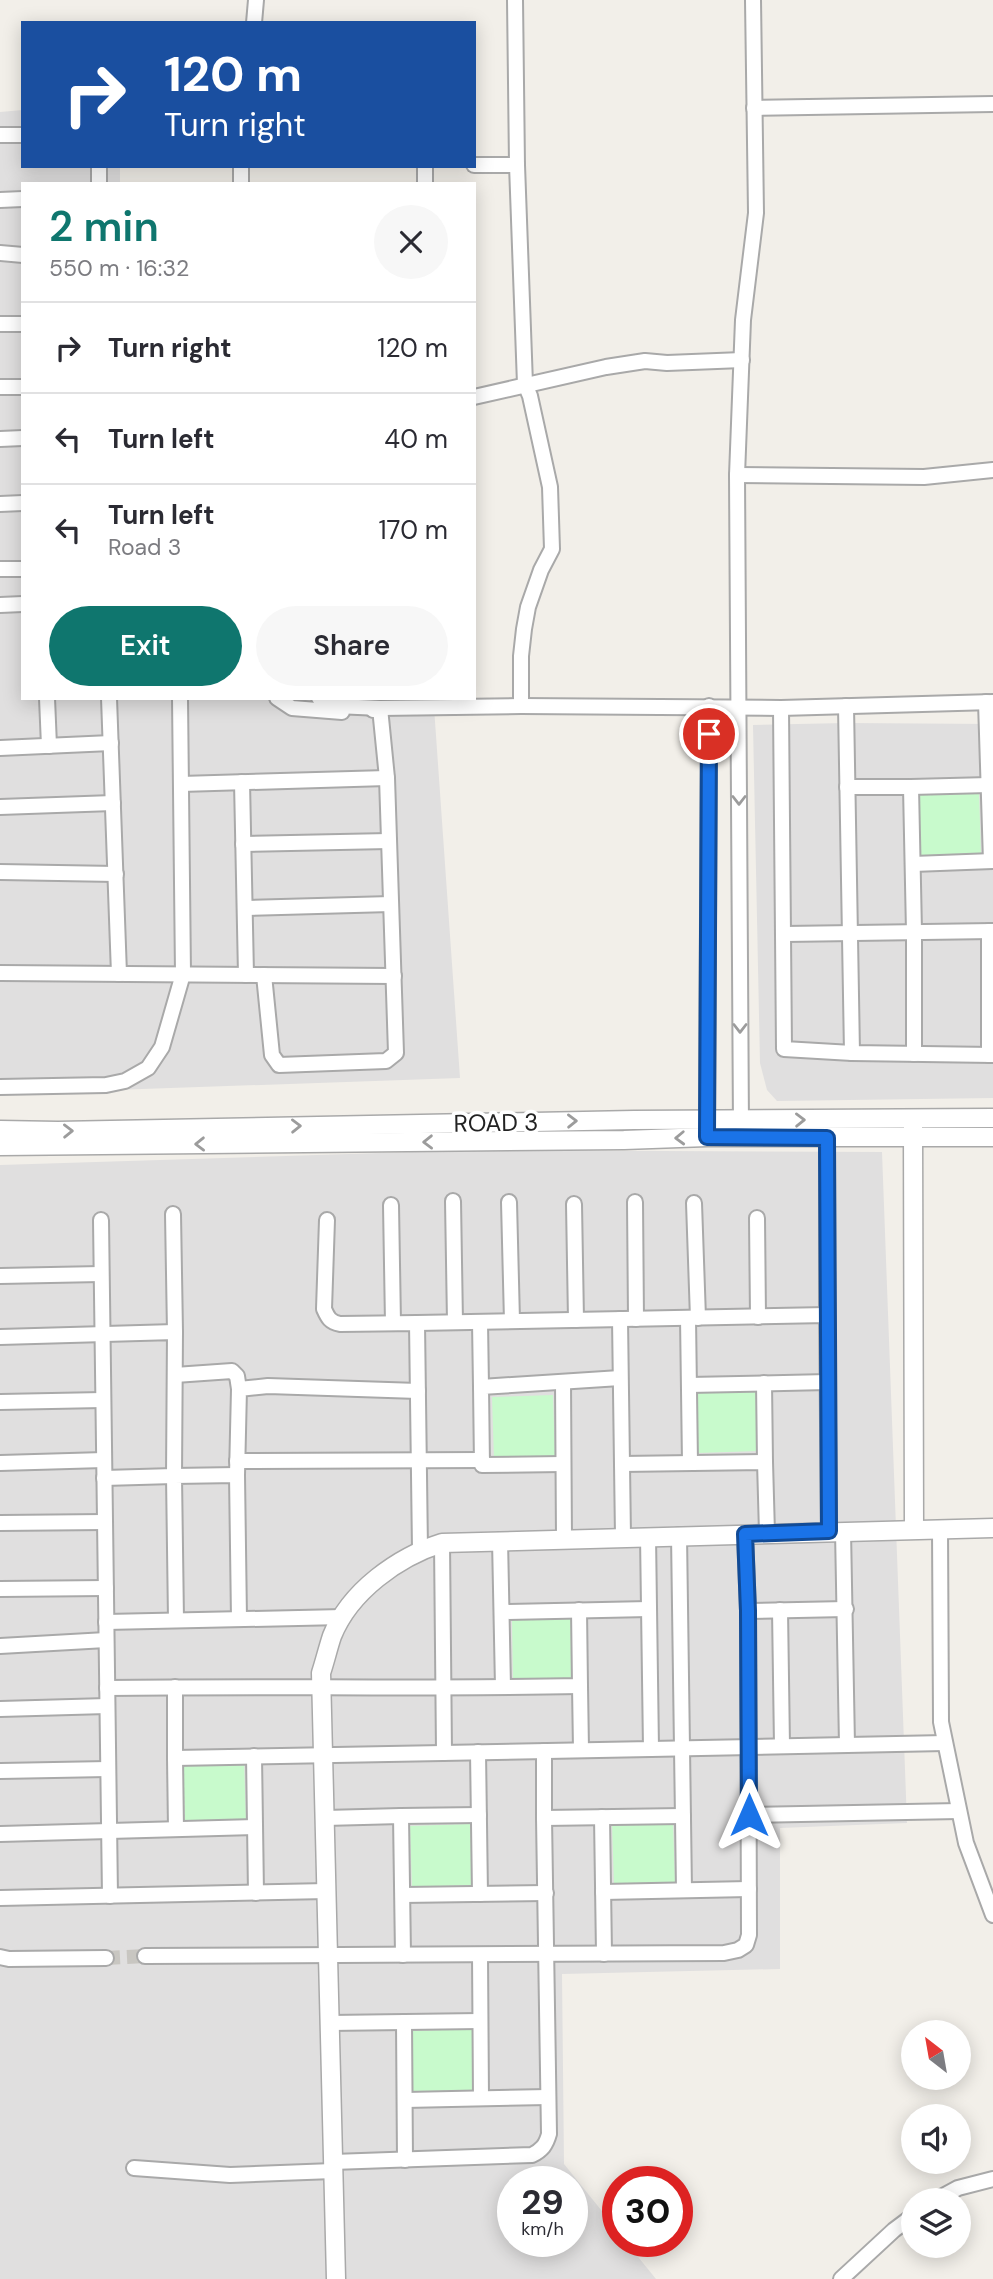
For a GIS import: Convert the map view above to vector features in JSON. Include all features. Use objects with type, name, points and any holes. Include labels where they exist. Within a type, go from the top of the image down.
[{"type":"street","points":[[254,21],[256,0]]},
{"type":"street","points":[[515,0],[517,165],[525,384],[550,487],[552,548],[541,570],[526,618],[521,656],[521,706]]},
{"type":"street","points":[[741,1130],[737,475],[743,320],[756,213],[753,0]]},
{"type":"street","points":[[754,108],[993,104]]},
{"type":"street","points":[[0,135],[21,135]]},
{"type":"street","points":[[476,165],[517,165]]},
{"type":"street","points":[[0,200],[21,199]]},
{"type":"street","points":[[0,253],[21,255]]},
{"type":"street","points":[[0,324],[21,324]]},
{"type":"street","points":[[476,396],[525,384],[645,361],[667,363],[742,360]]},
{"type":"street","points":[[0,387],[21,387]]},
{"type":"street","points":[[0,439],[21,438]]},
{"type":"street","points":[[737,475],[924,477],[993,470]]},
{"type":"street","points":[[0,504],[21,503]]},
{"type":"street","points":[[0,569],[21,569]]},
{"type":"street","points":[[0,605],[21,604]]},
{"type":"street","points":[[47,700],[49,746]]},
{"type":"street","points":[[109,700],[119,974]]},
{"type":"street","points":[[0,1087],[106,1085],[125,1081],[148,1068],[162,1047],[183,974],[180,700]]},
{"type":"street","points":[[280,700],[292,708],[314,711],[369,711],[380,708]]},
{"type":"street","points":[[323,700],[336,706],[380,708],[781,708],[990,702],[992,861],[913,864]]},
{"type":"street","points":[[707,1128],[709,706]]},
{"type":"street","points":[[846,706],[852,1053]]},
{"type":"street","points":[[264,975],[272,1055],[279,1065],[386,1061],[396,1054],[390,841],[380,708]]},
{"type":"street","points":[[781,708],[784,1049],[991,1055],[991,931],[785,934]]},
{"type":"street","points":[[0,748],[111,743]]},
{"type":"street","points":[[181,784],[387,778]]},
{"type":"street","points":[[242,782],[246,975]]},
{"type":"street","points":[[847,787],[989,785]]},
{"type":"street","points":[[911,787],[914,1054]]},
{"type":"street","points":[[0,807],[113,803]]},
{"type":"street","points":[[243,844],[390,841]]},
{"type":"street","points":[[0,872],[116,874]]},
{"type":"street","points":[[244,908],[391,904]]},
{"type":"street","points":[[0,973],[394,976]]},
{"type":"street","name":"ROAD 3","points":[[0,1130],[707,1128],[827,1138],[993,1118]]},
{"type":"street","name":"ROAD 3","points":[[0,1146],[610,1140],[707,1128]]},
{"type":"street","points":[[913,1128],[914,1529]]},
{"type":"street","name":"ROAD 3","points":[[741,1130],[913,1128],[993,1137]]},
{"type":"street","points":[[827,1138],[828,1382],[836,1531],[846,1609],[847,1745]]},
{"type":"street","points":[[453,1201],[454,1322]]},
{"type":"street","points":[[509,1202],[512,1321]]},
{"type":"street","points":[[635,1202],[636,1319]]},
{"type":"street","points":[[690,1463],[689,1385],[693,1318],[694,1203]]},
{"type":"street","points":[[574,1204],[576,1320]]},
{"type":"street","points":[[391,1205],[393,1324]]},
{"type":"street","points":[[173,1214],[176,1620]]},
{"type":"street","points":[[757,1218],[758,1317]]},
{"type":"street","points":[[101,1220],[110,1896]]},
{"type":"street","points":[[327,1220],[324,1308],[333,1322],[340,1324],[827,1315]]},
{"type":"street","points":[[0,1276],[101,1274]]},
{"type":"street","points":[[620,1319],[622,1537]]},
{"type":"street","points":[[480,1322],[482,1465],[563,1464]]},
{"type":"street","points":[[416,1323],[420,1550]]},
{"type":"street","points":[[0,1337],[175,1332]]},
{"type":"street","points":[[175,1375],[232,1371],[237,1376],[239,1619]]},
{"type":"street","points":[[481,1387],[620,1378]]},
{"type":"street","points":[[563,1382],[564,1539]]},
{"type":"street","points":[[689,1385],[828,1382]]},
{"type":"street","points":[[764,1383],[767,1533]]},
{"type":"street","points":[[239,1389],[268,1385],[418,1391]]},
{"type":"street","points":[[0,1402],[103,1400]]},
{"type":"street","points":[[104,1478],[174,1476],[237,1468],[418,1459],[482,1460]]},
{"type":"street","points":[[0,1463],[104,1460]]},
{"type":"street","points":[[622,1464],[765,1462]]},
{"type":"street","points":[[0,1523],[105,1522]]},
{"type":"street","points":[[940,1528],[941,1700],[944,1743],[966,1843],[993,1914]]},
{"type":"street","points":[[336,2279],[321,1673],[333,1634],[359,1594],[420,1550],[442,1543],[993,1528]]},
{"type":"street","points":[[145,1956],[738,1951],[746,1945],[749,1935],[748,1611],[745,1534]]},
{"type":"street","points":[[679,1535],[684,1890]]},
{"type":"street","points":[[648,1536],[651,1749]]},
{"type":"street","points":[[500,1540],[503,1687]]},
{"type":"street","points":[[442,1543],[444,1753]]},
{"type":"street","points":[[0,1588],[106,1588]]},
{"type":"street","points":[[502,1612],[649,1609]]},
{"type":"street","points":[[748,1611],[846,1609]]},
{"type":"street","points":[[579,1610],[581,1750]]},
{"type":"street","points":[[780,1611],[782,1746]]},
{"type":"street","points":[[106,1622],[343,1617]]},
{"type":"street","points":[[0,1646],[107,1640]]},
{"type":"street","points":[[107,1688],[580,1686]]},
{"type":"street","points":[[175,1687],[176,1829]]},
{"type":"street","points":[[0,1709],[107,1706]]},
{"type":"street","points":[[175,1758],[944,1743]]},
{"type":"street","points":[[134,2168],[230,2175],[405,2160],[532,2155],[540,2151],[547,2143],[549,2134],[544,1751]]},
{"type":"street","points":[[478,1752],[480,1894]]},
{"type":"street","points":[[254,1756],[256,1893]]},
{"type":"street","points":[[0,1771],[108,1769]]},
{"type":"street","points":[[749,1815],[959,1811]]},
{"type":"street","points":[[325,1818],[479,1815]]},
{"type":"street","points":[[544,1818],[683,1815]]},
{"type":"street","points":[[401,1816],[403,1955]]},
{"type":"street","points":[[602,1817],[604,1954]]},
{"type":"street","points":[[0,1834],[255,1827]]},
{"type":"street","points":[[603,1892],[749,1889]]},
{"type":"street","points":[[0,1898],[327,1891]]},
{"type":"street","points":[[402,1895],[546,1893]]},
{"type":"street","points":[[480,1955],[481,2098]]},
{"type":"street","points":[[0,1957],[106,1958]]},
{"type":"street","points":[[330,2023],[480,2021]]},
{"type":"street","points":[[404,2022],[405,2160]]},
{"type":"street","points":[[405,2099],[548,2097]]},
{"type":"street","points":[[958,2188],[993,2179]]},
{"type":"street","points":[[841,2279],[901,2225]]},
{"type":"shaded area","points":[[21,110],[21,168],[120,168],[120,182],[21,182],[21,700],[412,700],[434,707],[460,1078],[0,1094],[0,112]]},
{"type":"shaded area","points":[[993,724],[993,1098],[777,1101],[767,1090],[760,1063],[753,725]]},
{"type":"shaded area","points":[[475,1150],[882,1152],[907,1823],[780,1828],[780,1969],[562,1974],[566,2166],[497,2166],[497,2257],[588,2257],[588,2194],[602,2211],[602,2257],[638,2257],[656,2279],[0,2279],[0,1165]]},
{"type":"green space","points":[[979,792],[981,853],[920,856],[919,794]]},
{"type":"green space","points":[[756,1390],[758,1451],[697,1453],[695,1392]]},
{"type":"green space","points":[[553,1395],[555,1457],[494,1459],[492,1397]]},
{"type":"green space","points":[[573,1618],[574,1679],[513,1681],[512,1620]]},
{"type":"green space","points":[[244,1760],[246,1821],[185,1823],[183,1762]]},
{"type":"green space","points":[[673,1822],[675,1883],[614,1885],[612,1824]]},
{"type":"green space","points":[[471,1824],[473,1885],[412,1887],[410,1826]]},
{"type":"green space","points":[[472,2029],[474,2090],[413,2092],[411,2031]]},
{"type":"tunnel","points":[[106,1958],[145,1956]]},
{"type":"route","points":[[709,734],[707,1137],[827,1138],[829,1531],[745,1534],[749,1815]]}]
